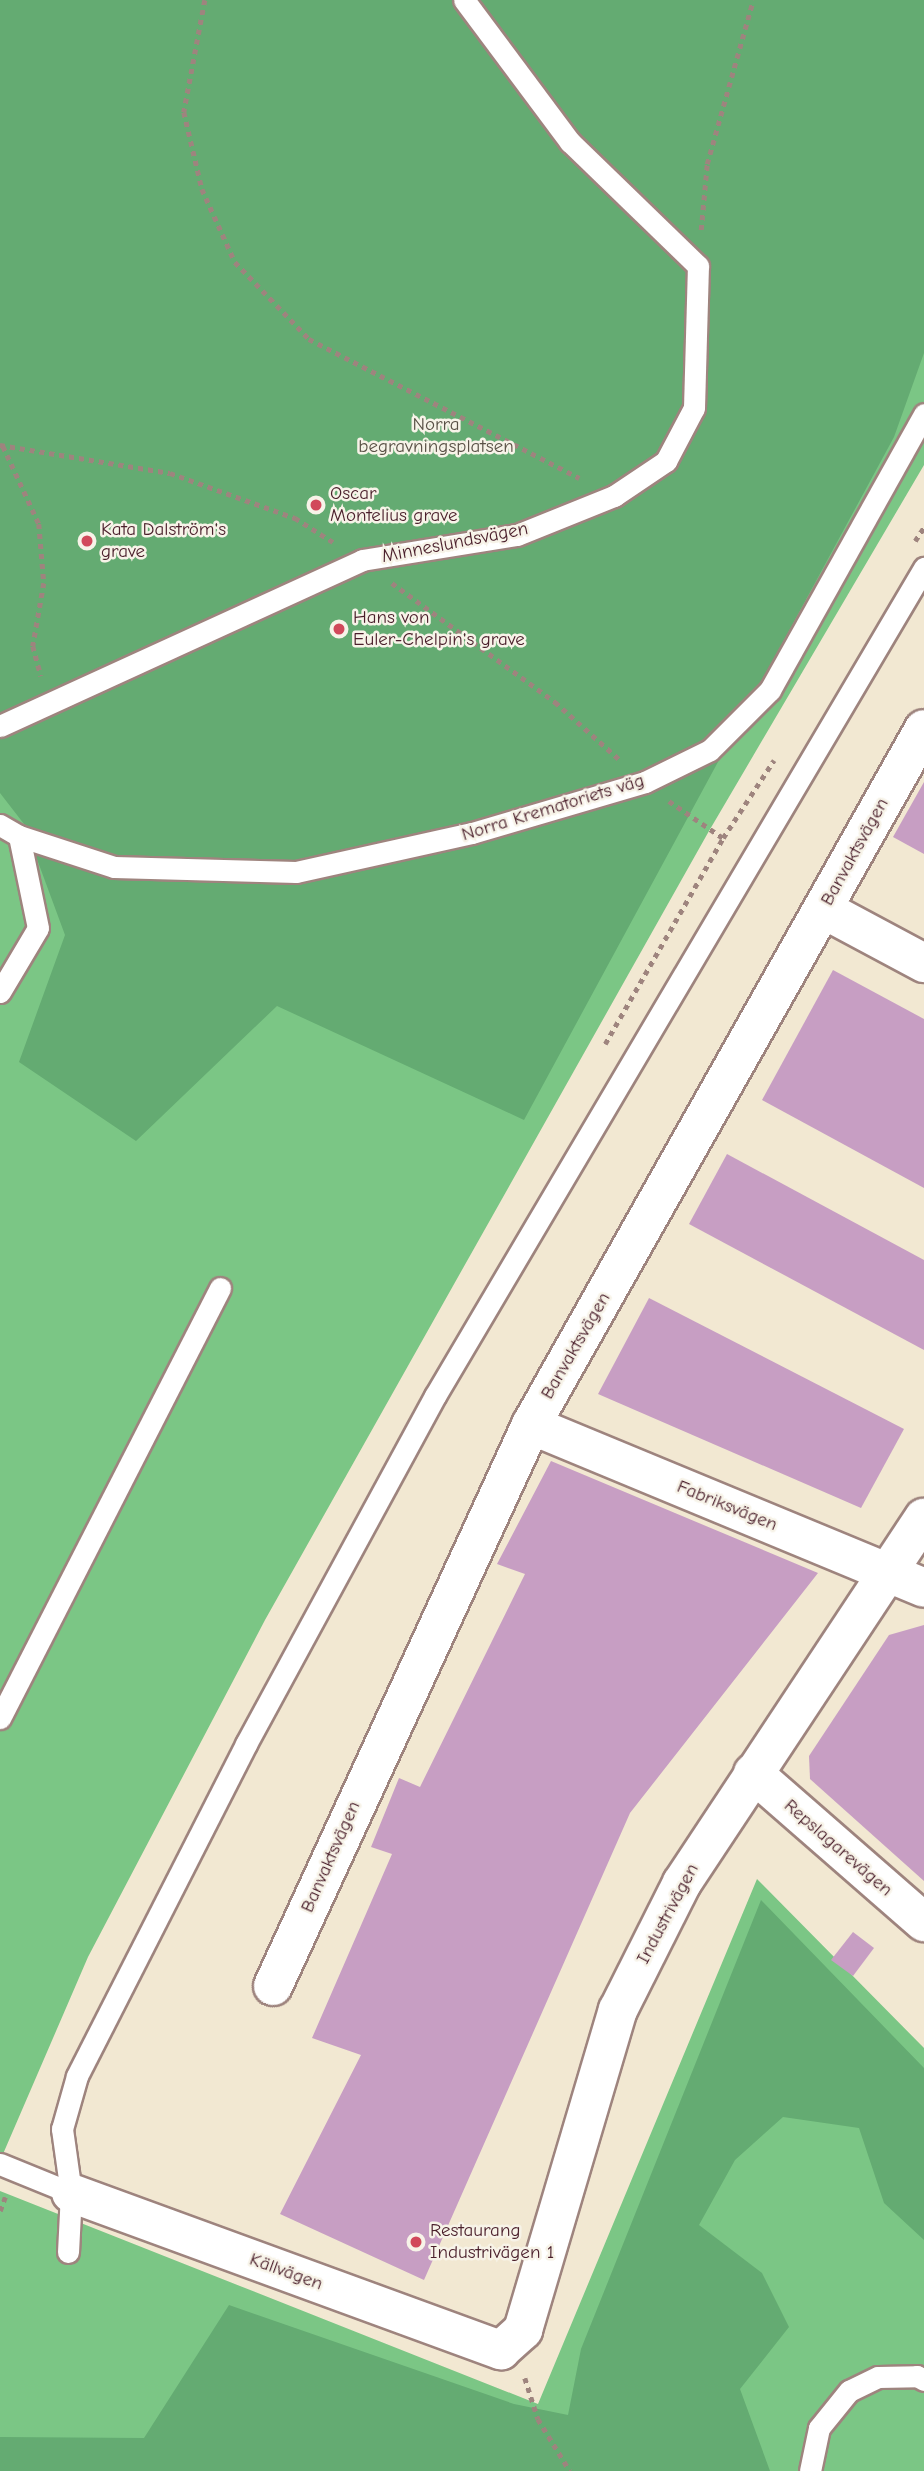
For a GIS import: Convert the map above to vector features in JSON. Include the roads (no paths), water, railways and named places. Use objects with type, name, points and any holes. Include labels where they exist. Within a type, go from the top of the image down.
[{"type":"street","name":"Banvaktsvägen","points":[[274,1986],[531,1425],[924,729]]},
{"type":"street","points":[[823,909],[924,963]]},
{"type":"street","name":"Fabriksvägen","points":[[531,1425],[907,1581]]},
{"type":"street","name":"Industrivägen","points":[[507,2345],[523,2330],[536,2293],[618,2010],[682,1883],[753,1773],[907,1581],[924,1518]]},
{"type":"street","name":"Repslagarevägen","points":[[753,1773],[924,1922]]},
{"type":"street","name":"Källvägen","points":[[71,2193],[507,2345]]},
{"type":"lane","name":"Minneslundsvägen","points":[[0,726],[362,560],[517,535],[614,496],[666,461],[694,408],[698,266],[570,142],[464,0]]},
{"type":"lane","name":"Norra Krematoriets väg","points":[[0,825],[19,836],[114,867],[296,872],[472,833],[645,782],[710,750],[770,691],[924,414]]},
{"type":"lane","points":[[68,2252],[71,2193],[62,2129],[78,2076],[246,1744],[435,1396],[924,568]]},
{"type":"lane","points":[[0,992],[38,928],[19,836]]},
{"type":"lane","points":[[0,1718],[220,1289]]},
{"type":"lane","points":[[0,2164],[71,2193]]},
{"type":"lane","points":[[810,2471],[819,2428],[849,2391],[878,2377],[917,2376],[924,2380]]},
{"type":"place","name":"Oscar Montelius grave","points":[[316,505]]},
{"type":"place","name":"Kata Dalström's grave","points":[[87,541]]},
{"type":"place","name":"Hans von Euler-Chelpin's grave","points":[[339,629]]},
{"type":"place","name":"Restaurang Industrivägen 1","points":[[416,2242]]},
{"type":"park label","name":"Norra begravningsplatsen","points":[[436,436]]}]
